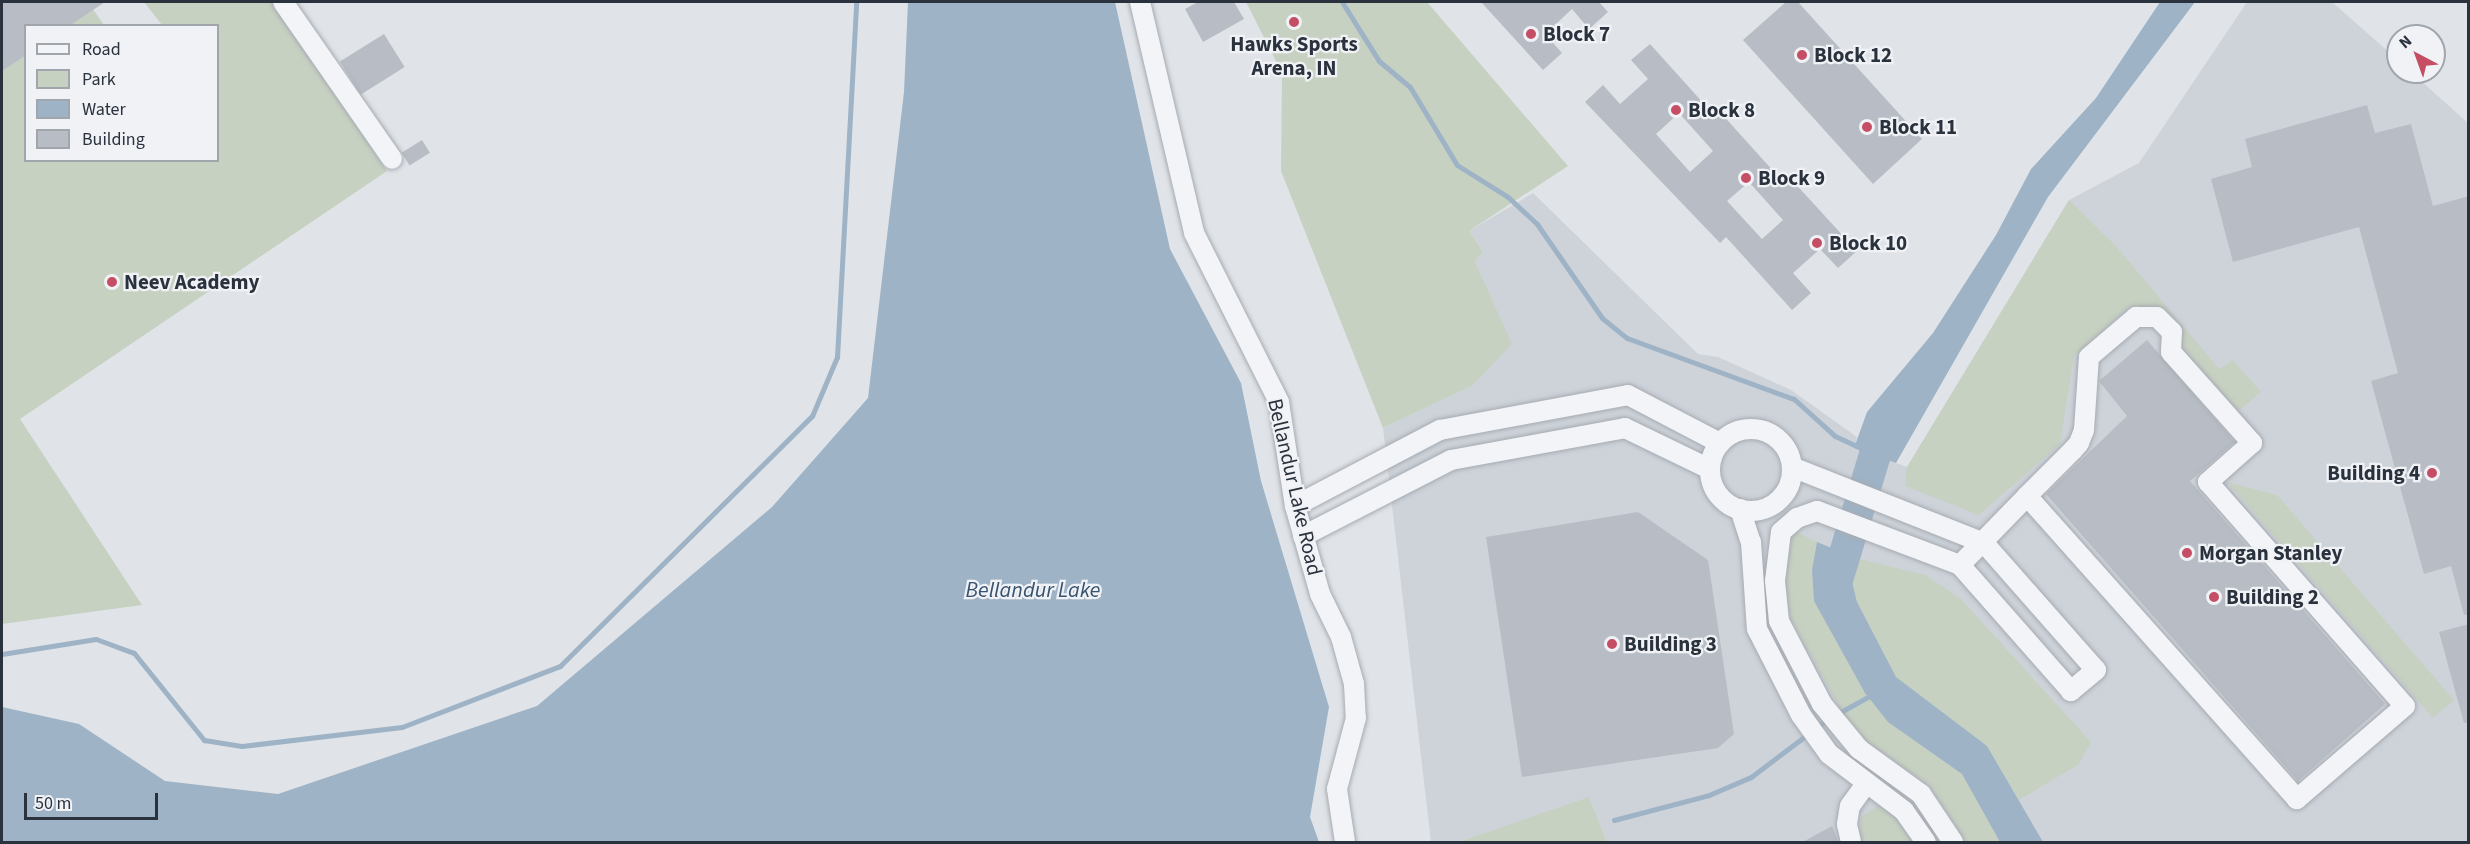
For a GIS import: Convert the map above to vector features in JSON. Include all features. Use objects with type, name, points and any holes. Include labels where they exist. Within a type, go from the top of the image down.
[{"type":"street","points":[[283,2],[392,159]]},
{"type":"street","name":"Bellandur Lake Road","points":[[1140,2],[1194,233],[1279,402],[1295,506],[1320,594],[1341,637],[1354,684],[1356,718],[1336,789],[1346,843]]},
{"type":"street","points":[[1960,565],[2027,496],[2073,450],[2083,435],[2089,357],[2136,317],[2157,317],[2172,332],[2171,352],[2252,443],[2208,482],[2405,706],[2297,799],[2027,496]]},
{"type":"street","points":[[1295,506],[1440,430],[1628,395],[1720,443]]},
{"type":"street","points":[[1647,439],[1658,411]]},
{"type":"street","points":[[1495,420],[1498,452]]},
{"type":"street","points":[[1303,536],[1451,460],[1625,428],[1710,468]]},
{"type":"street","points":[[1739,430],[1760,430],[1780,440],[1792,467],[1790,481],[1779,500],[1760,510],[1740,509],[1721,497],[1710,468],[1720,443],[1739,430]]},
{"type":"street","points":[[1792,467],[1982,542],[2096,670],[2071,691],[1960,565],[1817,511],[1795,519],[1781,532],[1776,560],[1779,621],[1838,727],[1858,749],[1921,794],[1953,843]]},
{"type":"street","points":[[1779,500],[1795,519]]},
{"type":"street","points":[[1740,509],[1751,542],[1756,629],[1814,735],[1843,767],[1904,811],[1926,843]]},
{"type":"street","points":[[1851,843],[1847,824],[1850,806],[1866,783]]},
{"type":"shaded area","points":[[2247,2],[2332,2],[2386,49],[2386,84],[2424,84],[2468,123],[2468,842],[1607,842],[1589,798],[1458,842],[1431,842],[1383,428],[1472,386],[1477,380],[1475,262],[1483,252],[1469,231],[1533,193],[1698,354],[1718,357],[1791,390],[1857,437],[1855,448],[1907,467],[2069,200],[2139,163]]},
{"type":"green space","name":"Neev Academy","points":[[2,2],[88,2],[103,24],[24,24],[24,162],[219,162],[219,24],[161,24],[144,2],[273,2],[387,171],[20,419],[142,605],[2,624]]},
{"type":"green space","points":[[1246,2],[1427,2],[1568,166],[1469,231],[1483,252],[1475,262],[1512,344],[1472,386],[1383,428],[1281,171],[1282,73]]},
{"type":"green space","points":[[2069,200],[2116,246],[2219,369],[2233,360],[2261,392],[2235,414],[2150,308],[2129,307],[2074,356],[2060,444],[1979,515],[1905,486],[1907,467]]},
{"type":"green space","points":[[2227,482],[2277,495],[2454,700],[2433,718]]},
{"type":"green space","points":[[1792,530],[1817,542],[1812,570],[1814,601],[1833,633],[1936,752],[1962,774],[2000,842],[1966,842],[1928,784],[1872,747],[1847,721],[1790,617],[1783,573],[1787,539]]},
{"type":"green space","points":[[1856,558],[1925,575],[1960,598],[2091,742],[2079,764],[2019,800],[1987,746],[1896,677],[1857,602],[1851,578]]},
{"type":"green space","points":[[1589,797],[1607,842],[1458,842]]},
{"type":"green space","points":[[1878,806],[1893,812],[1913,842],[1860,842],[1861,817]]},
{"type":"water","name":"Bellandur Lake","points":[[908,2],[1115,2],[1170,249],[1241,383],[1261,481],[1329,707],[1310,817],[1319,842],[2,842],[2,707],[79,724],[165,781],[278,794],[537,706],[772,507],[868,398],[904,92]]},
{"type":"water","points":[[2160,2],[2195,2],[2048,197],[1896,463],[1854,448],[1867,412],[1933,333],[1996,235],[2031,169],[2096,98]]},
{"type":"water","points":[[1817,542],[1856,558],[1851,578],[1857,602],[1896,677],[1987,746],[2043,842],[2000,842],[1962,774],[1888,722],[1865,693],[1814,601],[1812,570]]},
{"type":"building","points":[[2,2],[105,2],[72,24],[24,24],[24,56],[2,71]]},
{"type":"building","points":[[1198,2],[1234,2],[1244,19],[1203,42],[1185,9]]},
{"type":"building","name":"Block 7","points":[[1481,2],[1599,2],[1608,12],[1589,29],[1572,9],[1545,34],[1562,53],[1543,70]]},
{"type":"building","points":[[1786,2],[1798,2],[1922,139],[1873,184],[1743,40]]},
{"type":"building","points":[[384,34],[405,67],[361,95],[340,62]]},
{"type":"building","points":[[1650,44],[1715,116],[1720,112],[1785,184],[1791,179],[1857,251],[1838,268],[1820,249],[1793,273],[1811,293],[1792,310],[1726,237],[1720,243],[1585,102],[1603,85],[1620,104],[1648,79],[1631,60]],"holes":[[[1679,113],[1713,151],[1690,172],[1656,134]],[[1749,182],[1783,220],[1762,239],[1727,201]]]},
{"type":"building","name":"Building 4","points":[[2367,105],[2375,133],[2411,124],[2433,206],[2469,196],[2469,614],[2464,615],[2451,566],[2424,574],[2371,381],[2398,373],[2359,227],[2233,262],[2211,179],[2252,167],[2245,139]]},
{"type":"building","points":[[422,140],[430,153],[410,165],[402,153]]},
{"type":"building","name":"Building 2","points":[[2147,340],[2235,442],[2190,481],[2385,704],[2298,781],[2046,494],[2127,416],[2099,381]]},
{"type":"building","name":"Building 3","points":[[1638,512],[1708,560],[1734,734],[1718,748],[1522,777],[1486,537]]},
{"type":"building","points":[[2469,624],[2469,722],[2464,723],[2439,632]]},
{"type":"building","points":[[1832,826],[1839,843],[1801,843]]},
{"type":"waterway","points":[[2,654],[96,639],[134,653],[204,740],[242,746],[402,727],[560,666],[812,416],[837,357],[856,2]]},
{"type":"waterway","points":[[1342,2],[1379,61],[1410,87],[1457,165],[1508,197],[1537,224],[1602,318],[1627,338],[1794,399],[1835,436],[1861,448]]},
{"type":"waterway","points":[[1833,593],[1875,455],[1898,419]]},
{"type":"waterway","points":[[1837,714],[1873,694]]},
{"type":"waterway","points":[[1614,820],[1709,795],[1751,777],[1829,718]]},
{"type":"place","name":"Hawks Sports Arena, IN","points":[[1294,22]]},
{"type":"place","name":"Block 7","points":[[1531,34]]},
{"type":"place","name":"Block 12","points":[[1802,55]]},
{"type":"place","name":"Block 8","points":[[1676,110]]},
{"type":"place","name":"Block 11","points":[[1867,127]]},
{"type":"place","name":"Block 9","points":[[1746,178]]},
{"type":"place","name":"Block 10","points":[[1817,243]]},
{"type":"place","name":"Neev Academy","points":[[112,282]]},
{"type":"place","name":"Building 4","points":[[2432,473]]},
{"type":"place","name":"Morgan Stanley","points":[[2187,553]]},
{"type":"place","name":"Building 2","points":[[2214,597]]},
{"type":"place","name":"Building 3","points":[[1612,644]]}]
